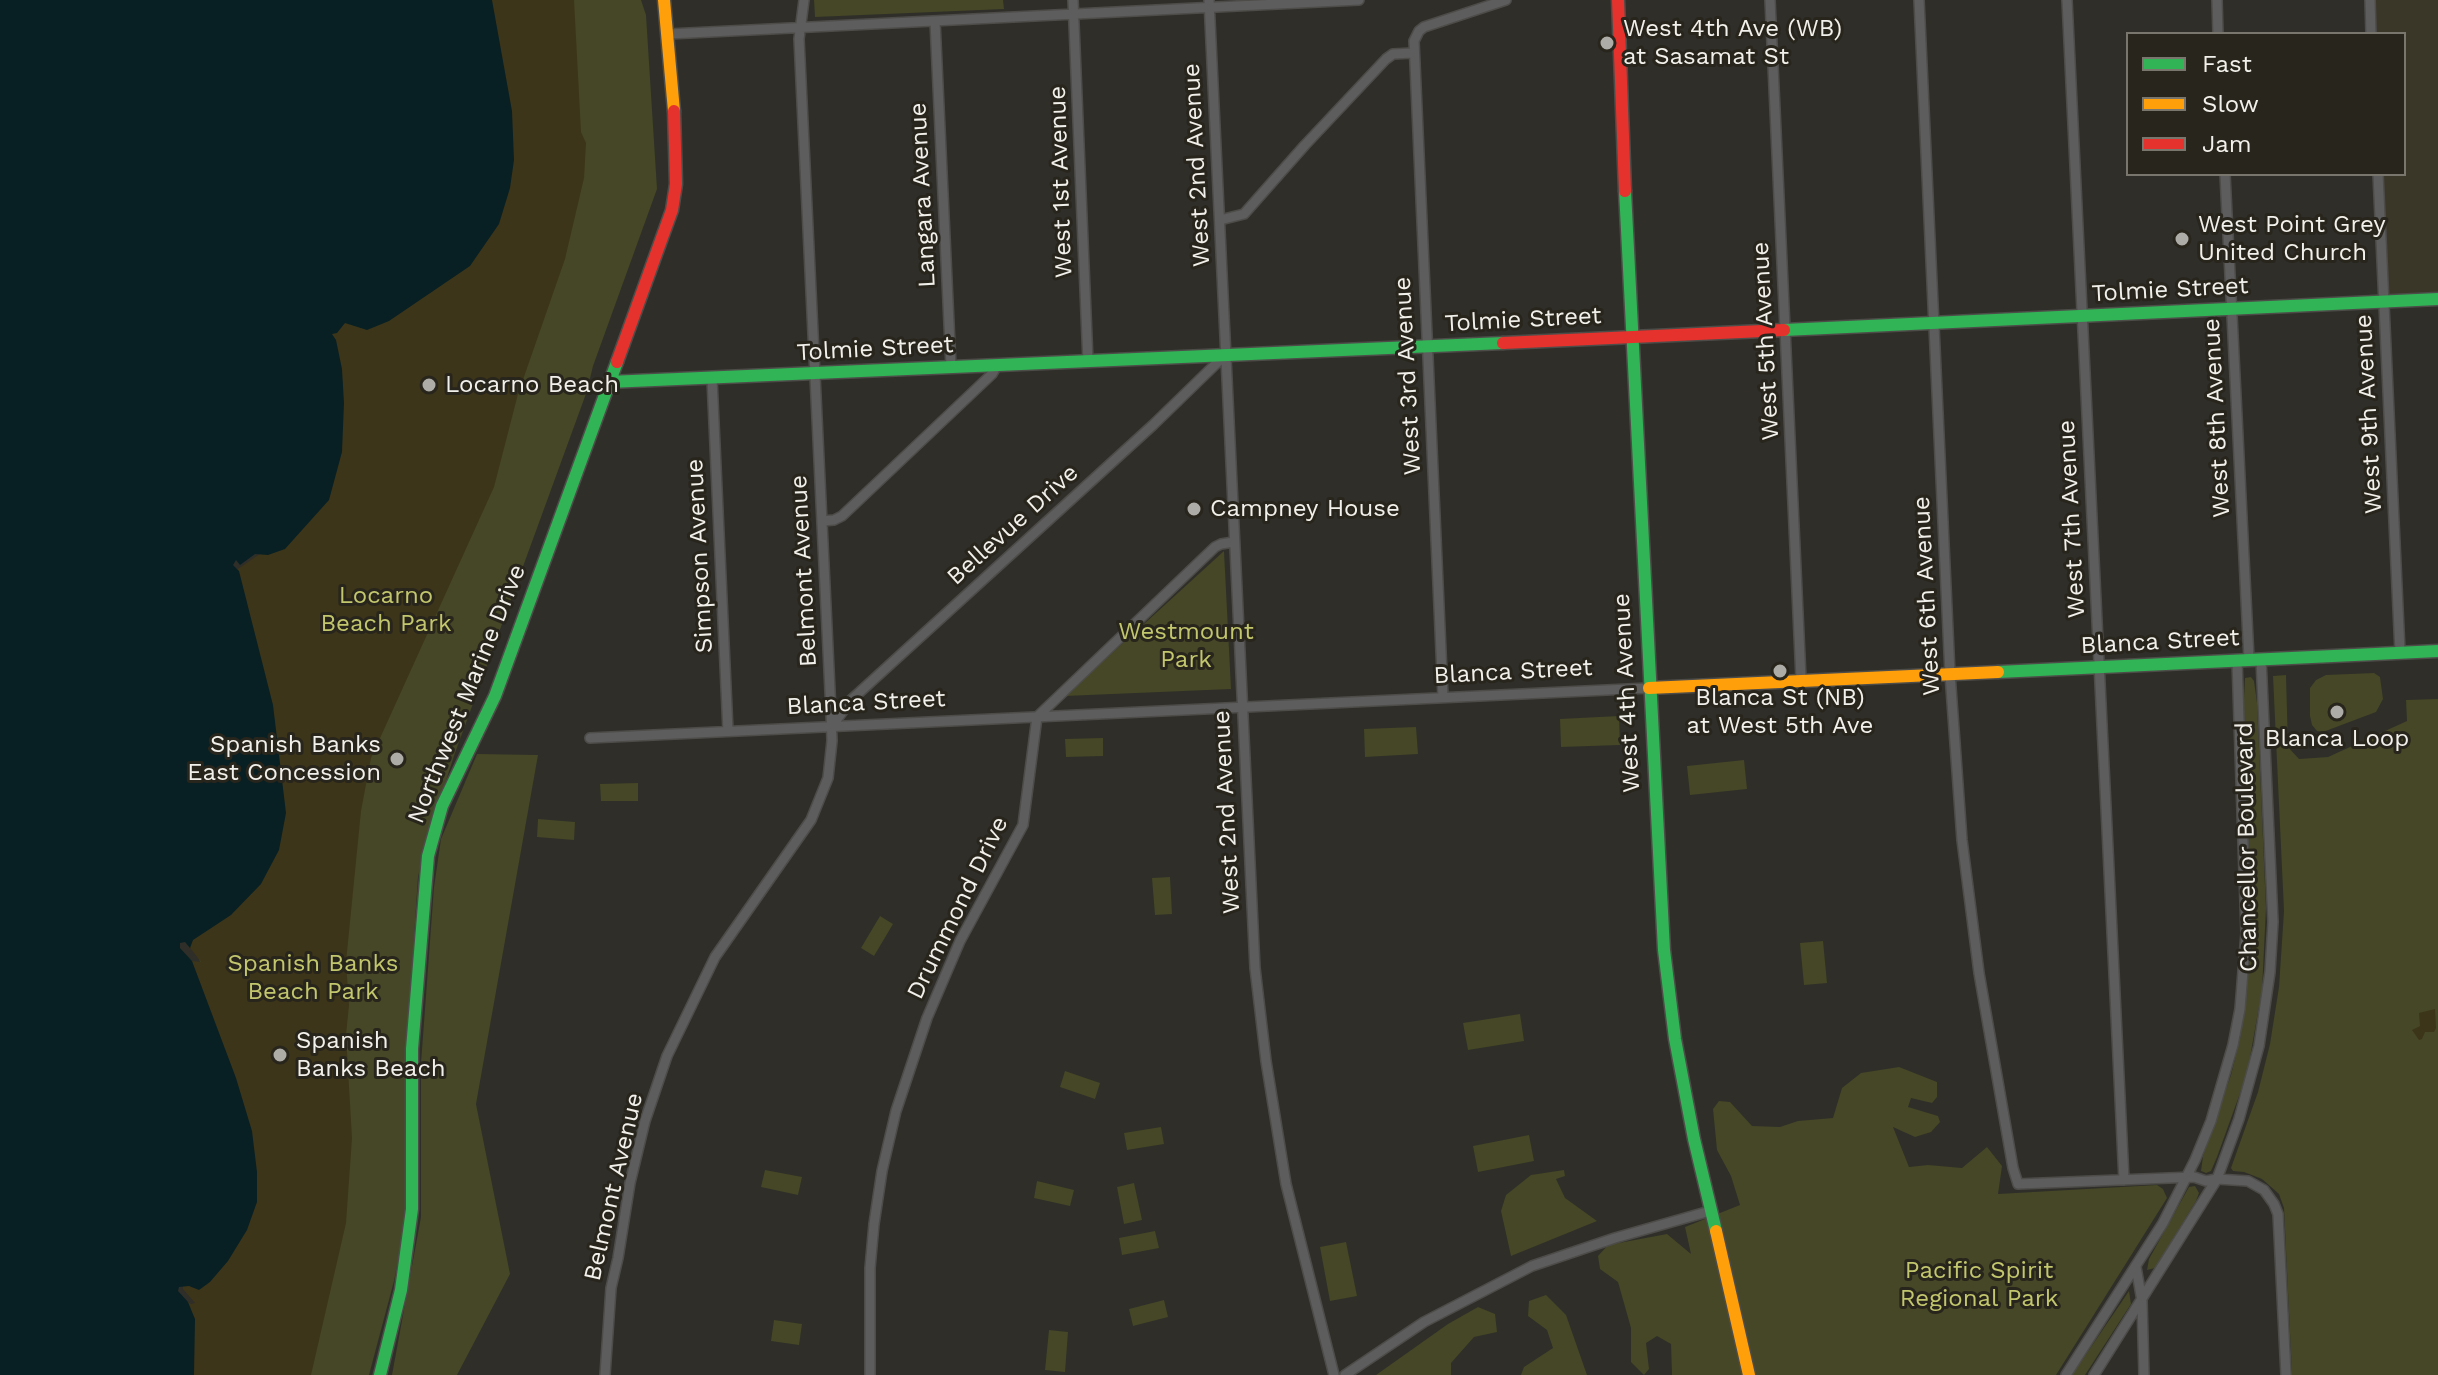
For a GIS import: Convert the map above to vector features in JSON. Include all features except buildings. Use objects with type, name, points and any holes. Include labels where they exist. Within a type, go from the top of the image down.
[{"type":"street","name":"Northwest Marine Drive","points":[[380,1375],[409,1246],[413,1181],[412,1049],[431,838],[442,806],[495,696],[666,228],[674,197],[676,152],[664,0]]},
{"type":"street","name":"Belmont Avenue","points":[[605,1375],[611,1288],[630,1183],[645,1121],[667,1056],[715,957],[811,820],[828,778],[832,726],[799,39],[804,0]]},
{"type":"street","name":"West 1st Avenue","points":[[1073,0],[1088,362]]},
{"type":"street","points":[[669,34],[1074,14],[1209,4],[1359,0]]},
{"type":"street","points":[[1220,220],[1244,214],[1386,59],[1393,54],[1413,53],[1414,41],[1424,27],[1506,0]]},
{"type":"street","name":"West 4th Avenue","points":[[1618,0],[1631,337],[1664,950],[1675,1039],[1710,1211],[1749,1375]]},
{"type":"street","name":"West 5th Avenue","points":[[1770,0],[1801,679]]},
{"type":"street","name":"West 6th Avenue","points":[[1919,0],[1950,674],[1967,887],[2013,1168],[2018,1184],[2124,1180]]},
{"type":"street","name":"West 7th Avenue","points":[[2067,0],[2124,1180]]},
{"type":"street","points":[[2217,0],[2218,32]]},
{"type":"street","points":[[2370,0],[2371,32]]},
{"type":"street","name":"West 2nd Avenue","points":[[1209,4],[1254,954],[1266,1061],[1286,1184],[1334,1375]]},
{"type":"street","name":"Langara Avenue","points":[[935,21],[951,367]]},
{"type":"street","name":"West 3rd Avenue","points":[[1413,53],[1443,697]]},
{"type":"street","name":"West 8th Avenue","points":[[2225,176],[2249,660]]},
{"type":"street","name":"West 9th Avenue","points":[[2378,176],[2400,652]]},
{"type":"street","name":"Tolmie Street","points":[[609,382],[996,367],[2438,299]]},
{"type":"street","name":"Bellevue Drive","points":[[832,726],[852,698],[1153,425],[1224,356]]},
{"type":"street","points":[[822,521],[842,516],[996,367]]},
{"type":"street","name":"Simpson Avenue","points":[[712,379],[728,731]]},
{"type":"street","points":[[1037,717],[1215,547],[1234,542]]},
{"type":"street","name":"Blanca Street","points":[[590,738],[2438,651]]},
{"type":"street","name":"Chancellor Boulevard","points":[[2066,1375],[2136,1266],[2186,1178],[2224,1082],[2240,1009],[2244,967],[2249,660]]},
{"type":"street","name":"Chancellor Boulevard","points":[[2094,1375],[2217,1179],[2259,1046],[2270,972],[2273,911],[2249,660]]},
{"type":"street","name":"Drummond Drive","points":[[870,1375],[871,1253],[882,1171],[896,1111],[927,1018],[960,941],[1023,825],[1037,717]]},
{"type":"street","points":[[2124,1180],[2194,1177],[2206,1181],[2248,1181],[2269,1196],[2278,1214],[2286,1375]]},
{"type":"street","points":[[1345,1375],[1424,1322],[1532,1266],[1710,1211]]},
{"type":"street","points":[[2136,1266],[2142,1301],[2144,1375]]},
{"type":"shaded area","points":[[2375,0],[2438,0],[2438,293],[2389,295],[2383,176],[2406,176],[2406,32],[2376,32]]},
{"type":"green space","points":[[492,0],[641,0],[646,15],[657,189],[425,845],[418,877],[407,1043],[407,1214],[394,1281],[369,1375],[204,1375],[252,1079],[199,959],[290,859],[334,331]]},
{"type":"green space","points":[[814,0],[1003,0],[1004,9],[815,17]]},
{"type":"green space","name":"Westmount Park","points":[[1224,551],[1231,689],[1065,696]]},
{"type":"green space","points":[[2374,673],[2380,677],[2383,699],[2376,712],[2323,732],[2317,731],[2310,716],[2310,688],[2316,680],[2326,675]]},
{"type":"green space","points":[[2286,675],[2288,747],[2299,759],[2328,757],[2407,721],[2406,700],[2438,699],[2438,1375],[2292,1375],[2284,1208],[2279,1194],[2262,1179],[2231,1168],[2258,1092],[2279,987],[2284,911],[2273,676]]},
{"type":"green space","points":[[2251,677],[2257,703],[2266,908],[2262,990],[2247,1074],[2217,1157],[2211,1171],[2206,1173],[2201,1171],[2203,1156],[2240,1039],[2252,946],[2243,718],[2245,678]]},
{"type":"green space","points":[[1619,716],[1620,745],[1561,747],[1560,719]]},
{"type":"green space","points":[[1416,727],[1418,754],[1365,757],[1364,729]]},
{"type":"green space","points":[[1103,738],[1103,756],[1066,757],[1065,739]]},
{"type":"green space","points":[[477,754],[538,755],[476,1104],[510,1274],[457,1375],[392,1375],[421,1217],[421,1063],[434,887],[441,839]]},
{"type":"green space","points":[[1744,760],[1747,789],[1690,795],[1687,766]]},
{"type":"green space","points":[[638,783],[638,801],[601,801],[600,784]]},
{"type":"green space","points":[[538,819],[575,822],[574,840],[537,837]]},
{"type":"green space","points":[[1170,877],[1172,914],[1155,915],[1152,878]]},
{"type":"green space","points":[[880,916],[893,924],[874,956],[861,948]]},
{"type":"green space","points":[[1823,941],[1827,983],[1804,985],[1800,943]]},
{"type":"green space","points":[[1520,1014],[1524,1041],[1468,1050],[1463,1023]]},
{"type":"green space","name":"Pacific Spirit Regional Park","points":[[1899,1067],[1937,1082],[1937,1097],[1932,1103],[1911,1098],[1908,1107],[1938,1116],[1940,1122],[1931,1132],[1915,1137],[1893,1127],[1909,1167],[1962,1168],[1987,1147],[2002,1166],[1998,1194],[2157,1185],[2163,1189],[2167,1198],[2056,1375],[1672,1375],[1671,1344],[1657,1336],[1646,1343],[1649,1369],[1644,1375],[1631,1362],[1631,1328],[1618,1282],[1600,1269],[1598,1256],[1608,1245],[1667,1234],[1691,1254],[1685,1227],[1740,1205],[1731,1176],[1717,1150],[1713,1109],[1719,1101],[1730,1102],[1752,1126],[1780,1127],[1798,1121],[1833,1118],[1842,1088],[1861,1073]]},
{"type":"green space","points":[[1065,1071],[1100,1083],[1095,1099],[1060,1087]]},
{"type":"green space","points":[[1161,1127],[1164,1144],[1127,1150],[1124,1133]]},
{"type":"green space","points":[[1529,1135],[1534,1161],[1478,1172],[1473,1146]]},
{"type":"green space","points":[[765,1170],[802,1177],[798,1195],[761,1187]]},
{"type":"green space","points":[[1564,1170],[1565,1176],[1556,1179],[1565,1198],[1597,1221],[1511,1256],[1501,1211],[1506,1195],[1531,1175]]},
{"type":"green space","points":[[1037,1181],[1074,1190],[1070,1206],[1034,1198]]},
{"type":"green space","points":[[1134,1183],[1142,1220],[1124,1224],[1117,1187]]},
{"type":"green space","points":[[2195,1186],[2199,1193],[2196,1201],[2155,1268],[2147,1270],[2149,1259],[2189,1187]]},
{"type":"green space","points":[[1155,1231],[1159,1248],[1122,1255],[1119,1238]]},
{"type":"green space","points":[[1346,1242],[1357,1296],[1330,1301],[1320,1247]]},
{"type":"green space","points":[[2129,1291],[2131,1304],[2085,1375],[2072,1375]]},
{"type":"green space","points":[[1546,1295],[1566,1315],[1587,1375],[1521,1375],[1524,1367],[1553,1348],[1547,1330],[1528,1316],[1529,1301]]},
{"type":"green space","points":[[1164,1300],[1168,1317],[1133,1326],[1129,1309]]},
{"type":"green space","points":[[1478,1307],[1495,1314],[1497,1332],[1474,1337],[1451,1363],[1451,1375],[1376,1375],[1448,1324]]},
{"type":"green space","points":[[774,1320],[802,1324],[799,1345],[771,1341]]},
{"type":"green space","points":[[1049,1330],[1068,1332],[1065,1372],[1045,1370]]},
{"type":"sand","points":[[468,0],[574,0],[581,132],[586,143],[584,178],[565,259],[518,394],[494,487],[371,758],[361,811],[346,962],[349,1005],[346,1035],[352,1138],[346,1223],[311,1375],[186,1375],[183,1298],[191,1304],[195,1303],[183,1289],[180,948],[192,961],[201,962],[178,932],[229,575],[273,545],[329,333]]},
{"type":"sand","points":[[2435,1009],[2434,1032],[2425,1032],[2419,1040],[2412,1030],[2420,1026],[2419,1013]]},
{"type":"water","points":[[0,0],[492,0],[512,111],[514,160],[510,188],[499,224],[470,266],[389,321],[367,330],[345,323],[337,333],[332,334],[342,369],[344,403],[342,452],[329,500],[285,549],[268,555],[255,554],[240,565],[236,560],[233,565],[239,571],[273,705],[286,813],[279,850],[261,884],[231,915],[193,940],[190,948],[185,942],[180,943],[180,948],[192,961],[236,1078],[252,1131],[257,1172],[257,1202],[247,1230],[228,1261],[199,1290],[189,1286],[179,1287],[178,1291],[188,1302],[195,1319],[194,1375],[0,1375]]},
{"type":"traffic: fast","points":[[1625,191],[1664,950],[1675,1039],[1716,1231]]},
{"type":"traffic: fast","points":[[1784,330],[2438,299]]},
{"type":"traffic: fast","points":[[609,382],[1503,343]]},
{"type":"traffic: fast","points":[[380,1375],[401,1290],[412,1209],[412,1049],[428,856],[442,806],[495,696],[617,362]]},
{"type":"traffic: fast","points":[[1998,672],[2438,651]]},
{"type":"traffic: slow","points":[[664,0],[674,111]]},
{"type":"traffic: slow","points":[[1649,688],[1998,672]]},
{"type":"traffic: slow","points":[[1716,1231],[1749,1375]]},
{"type":"traffic: jam","points":[[1618,0],[1625,191]]},
{"type":"traffic: jam","points":[[617,362],[672,210],[676,184],[674,111]]},
{"type":"traffic: jam","points":[[1503,343],[1784,330]]},
{"type":"place","name":"West 4th Ave (WB) at Sasamat St","points":[[1607,43]]},
{"type":"place","name":"West Point Grey United Church","points":[[2182,239]]},
{"type":"place","name":"Locarno Beach","points":[[429,385]]},
{"type":"place","name":"Campney House","points":[[1194,509]]},
{"type":"place","name":"Blanca St (NB) at West 5th Ave","points":[[1780,671]]},
{"type":"place","name":"Blanca Loop","points":[[2337,712]]},
{"type":"place","name":"Spanish Banks East Concession","points":[[397,759]]},
{"type":"place","name":"Spanish Banks Beach","points":[[280,1055]]},
{"type":"park label","name":"Locarno Beach Park","points":[[386,610]]},
{"type":"park label","name":"Spanish Banks Beach Park","points":[[313,978]]}]
